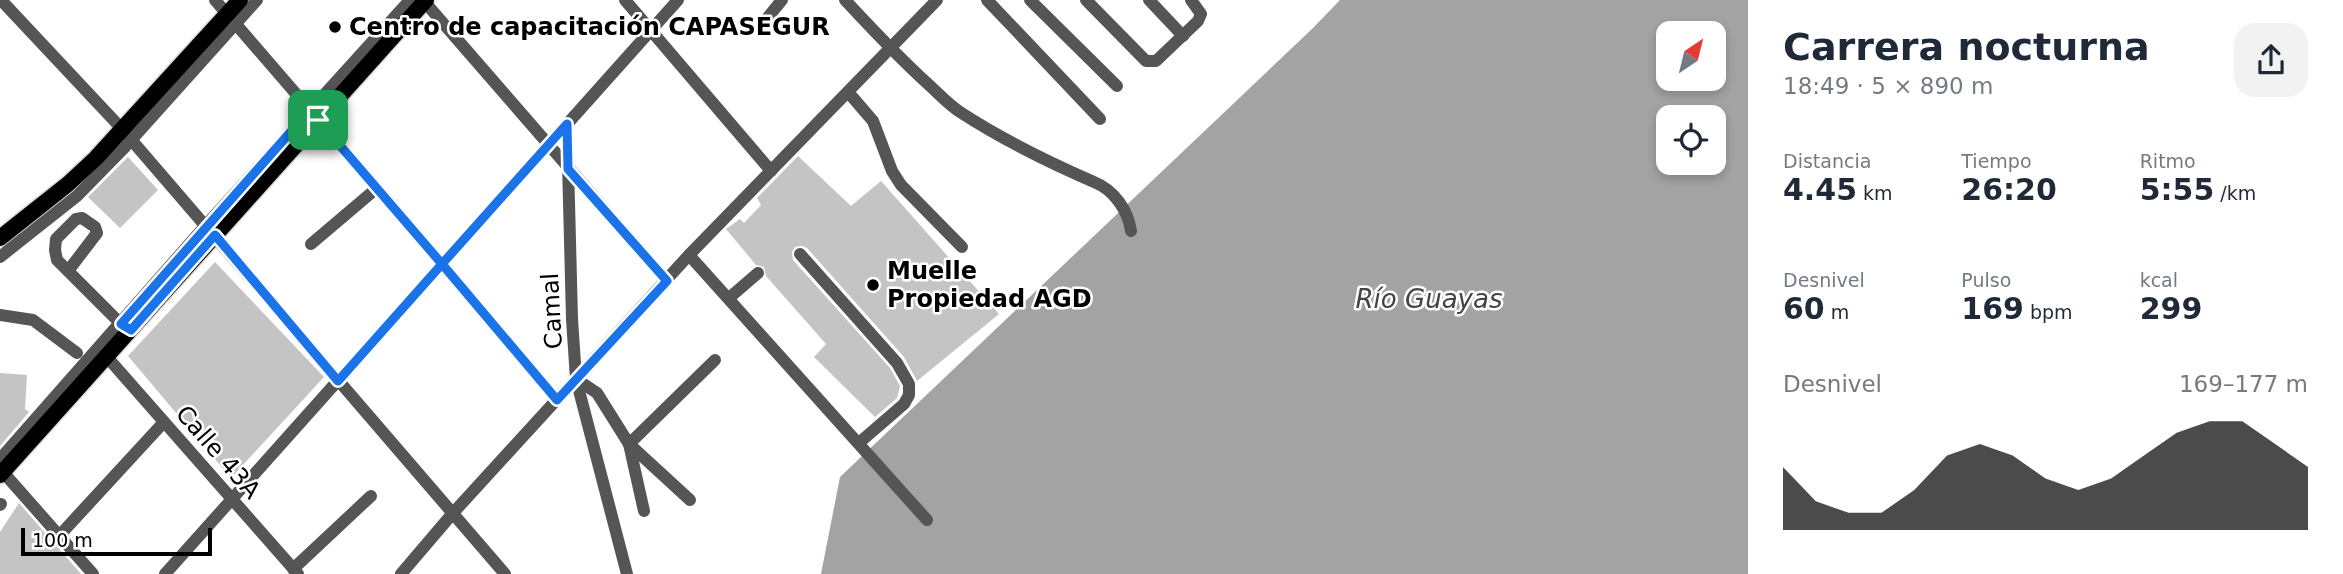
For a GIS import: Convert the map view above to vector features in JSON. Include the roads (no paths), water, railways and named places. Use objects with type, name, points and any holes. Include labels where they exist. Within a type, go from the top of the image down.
[{"type":"main road","points":[[0,238],[126,134],[231,19],[240,0]]},
{"type":"main road","points":[[1,468],[107,357],[126,327],[211,230],[421,0]]},
{"type":"street","points":[[215,0],[557,400]]},
{"type":"street","points":[[231,19],[257,0]]},
{"type":"street","points":[[421,0],[667,281]]},
{"type":"street","points":[[625,0],[771,171]]},
{"type":"street","points":[[165,574],[678,0]]},
{"type":"street","points":[[764,22],[782,0]]},
{"type":"street","points":[[845,0],[889,50],[958,111],[1037,158],[1101,184],[1125,211],[1130,231]]},
{"type":"street","points":[[401,574],[453,513],[690,255],[937,0]]},
{"type":"street","points":[[987,0],[1100,119]]},
{"type":"street","points":[[1030,0],[1117,86]]},
{"type":"street","points":[[1086,0],[1146,61],[1156,61],[1198,21],[1201,14],[1191,0]]},
{"type":"street","points":[[1149,0],[1183,36]]},
{"type":"street","points":[[6,2],[211,230],[505,574]]},
{"type":"street","points":[[848,92],[873,121],[892,172],[901,185],[962,247]]},
{"type":"street","name":"Camal","points":[[567,124],[576,379],[626,574]]},
{"type":"street","points":[[0,257],[77,196],[126,134]]},
{"type":"street","points":[[311,244],[377,188]]},
{"type":"street","points":[[800,254],[897,363],[909,384],[909,395],[904,404],[860,442]]},
{"type":"street","points":[[690,255],[927,520]]},
{"type":"street","points":[[68,271],[126,327],[1,468],[93,574]]},
{"type":"street","points":[[729,298],[758,273]]},
{"type":"street","points":[[0,315],[33,320],[77,353]]},
{"type":"street","name":"Calle 43A","points":[[107,357],[296,572]]},
{"type":"street","points":[[629,444],[715,360]]},
{"type":"street","points":[[576,379],[597,393],[629,444],[690,500]]},
{"type":"street","points":[[59,536],[164,422]]},
{"type":"street","points":[[629,444],[644,511]]},
{"type":"street","points":[[296,572],[371,496]]},
{"type":"water","name":"Río Guayas","points":[[1340,0],[1748,0],[1748,574],[821,574],[840,477]]},
{"type":"place","name":"Centro de capacitación CAPASEGUR","points":[[335,27]]},
{"type":"place","name":"Muelle Propiedad AGD","points":[[873,285]]}]
